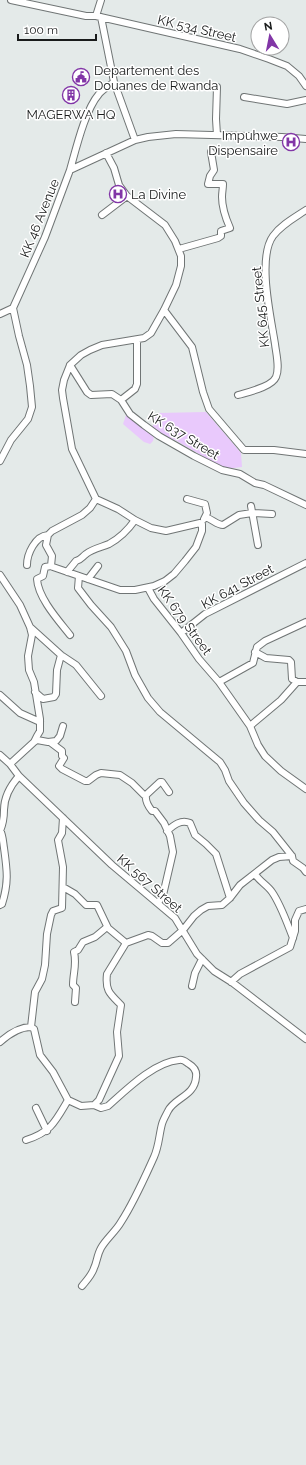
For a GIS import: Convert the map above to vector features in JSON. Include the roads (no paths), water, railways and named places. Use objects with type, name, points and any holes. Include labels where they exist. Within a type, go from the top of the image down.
[{"type":"street","name":"KK 534 Street","points":[[11,0],[86,16],[99,17],[240,49],[287,66],[299,76],[306,86]]},
{"type":"street","points":[[101,0],[99,17],[114,82],[135,140]]},
{"type":"street","points":[[70,170],[89,112],[96,97],[100,92],[114,82]]},
{"type":"street","points":[[217,87],[217,135]]},
{"type":"street","points":[[244,97],[287,104],[306,100]]},
{"type":"street","name":"KK 46 Avenue","points":[[13,308],[45,237],[70,170],[135,140],[148,137],[176,134],[306,139]]},
{"type":"street","points":[[179,249],[218,238],[221,236],[221,231],[230,228],[225,216],[222,197],[224,192],[223,184],[208,184],[215,166],[211,152]]},
{"type":"street","points":[[106,153],[114,168],[119,185],[127,196],[165,225],[179,249],[181,266],[176,285],[151,333],[144,338],[137,340],[102,345],[80,355],[70,365],[62,390],[72,449],[96,499],[118,509],[151,528],[166,531],[200,522],[202,525]]},
{"type":"street","points":[[102,215],[127,196]]},
{"type":"street","name":"KK 645 Street","points":[[238,395],[271,384],[276,377],[277,359],[265,269],[267,248],[272,237],[284,224],[306,210]]},
{"type":"street","points":[[0,314],[13,308],[27,365],[32,407],[28,419],[11,440],[0,461]]},
{"type":"street","points":[[164,310],[192,347],[203,392],[209,409],[244,450],[274,450],[306,454]]},
{"type":"street","points":[[70,365],[87,392],[91,395],[112,394],[121,400],[135,389],[137,384],[137,340]]},
{"type":"street","name":"KK 637 Street","points":[[121,400],[130,414],[144,425],[194,456],[222,470],[240,474],[255,483],[264,485],[306,505]]},
{"type":"street","points":[[70,635],[51,611],[38,585],[37,579],[43,576],[45,567],[52,566],[52,556],[46,545],[48,535],[52,531],[82,515],[90,508],[96,499]]},
{"type":"street","points":[[148,588],[165,581],[185,561],[196,547],[207,513],[205,504],[187,499]]},
{"type":"street","points":[[205,516],[211,518],[218,525],[223,526],[239,515],[252,510],[272,514]]},
{"type":"street","points":[[252,510],[258,545]]},
{"type":"street","points":[[67,572],[76,561],[80,560],[85,554],[110,544],[126,532],[135,520]]},
{"type":"street","points":[[27,565],[33,545],[42,536],[48,535]]},
{"type":"street","name":"KK 641 Street","points":[[181,633],[205,614],[283,573],[306,563]]},
{"type":"street","name":"KK 679 Street","points":[[52,566],[55,569],[126,591],[148,588],[154,599],[199,659],[219,682],[250,726],[258,745],[265,756],[281,771],[306,789]]},
{"type":"street","points":[[88,579],[98,566]]},
{"type":"street","points":[[0,575],[20,605],[30,627],[32,635],[28,656],[29,670],[34,682],[40,722],[40,731],[34,742],[10,764]]},
{"type":"street","points":[[79,576],[78,588],[111,627],[126,651],[135,675],[148,698],[160,712],[220,762],[229,781],[244,803],[259,820],[273,832],[292,856],[293,861],[306,872]]},
{"type":"street","points":[[219,682],[253,663],[257,647],[265,641],[306,622]]},
{"type":"street","points":[[30,627],[61,655],[76,665],[101,696]]},
{"type":"street","points":[[256,652],[266,658],[289,660],[291,662],[292,678],[296,682],[306,682]]},
{"type":"street","points":[[35,692],[43,699],[54,698],[56,694],[57,670],[61,655]]},
{"type":"street","points":[[250,726],[280,700],[296,682]]},
{"type":"street","points":[[0,695],[20,713],[40,722]]},
{"type":"street","points":[[34,742],[37,740],[50,742],[56,741],[60,736],[63,726]]},
{"type":"street","points":[[50,742],[62,751],[62,756],[64,758],[59,766],[62,769],[88,781],[101,773],[120,775],[144,795],[146,795]]},
{"type":"street","name":"KK 567 Street","points":[[0,755],[10,764],[19,776],[112,865],[175,918],[197,954],[214,971],[231,982],[306,1039]]},
{"type":"street","points":[[0,905],[2,904],[5,895],[8,874],[0,831],[4,820],[4,805],[9,791],[19,776]]},
{"type":"street","points":[[158,903],[162,894],[173,852],[164,823],[155,811],[152,811],[149,808],[145,799],[146,795],[160,782],[162,782],[169,792]]},
{"type":"street","points":[[63,818],[63,828],[58,843],[64,867],[62,908],[53,911],[51,915],[47,934],[45,965],[42,979],[35,992],[31,1027],[34,1029],[40,1055],[53,1072],[68,1100],[81,1106],[94,1105],[101,1108],[108,1106],[144,1076],[155,1068],[166,1063],[183,1060],[196,1071],[196,1079],[190,1091],[185,1097],[173,1104],[170,1108],[162,1124],[158,1146],[142,1182],[121,1223],[101,1248],[94,1268],[82,1286]]},
{"type":"street","points":[[167,831],[180,822],[183,821],[190,823],[195,835],[216,854],[230,898]]},
{"type":"street","points":[[94,1105],[99,1100],[119,1056],[117,1032],[121,1005],[110,995],[107,974],[126,943],[148,935],[166,944],[201,910],[208,906],[222,905],[230,898],[240,885],[272,860],[279,857],[292,856]]},
{"type":"street","points":[[255,874],[271,892],[293,938]]},
{"type":"street","points":[[63,887],[75,894],[86,905],[97,905],[107,927],[126,943]]},
{"type":"street","points":[[231,982],[240,974],[290,947],[295,931],[296,914],[299,911],[306,909]]},
{"type":"street","points":[[74,1002],[76,988],[73,985],[73,975],[76,971],[76,961],[74,952],[78,950],[83,942],[96,937],[107,927]]},
{"type":"street","points":[[192,986],[195,973],[202,959]]},
{"type":"street","points":[[0,1042],[16,1030],[24,1027],[31,1027]]},
{"type":"street","points":[[26,1140],[39,1136],[47,1131],[59,1116],[68,1100]]},
{"type":"street","points":[[36,1108],[47,1131]]},
{"type":"place","name":"Departement des Douanes de Rwanda","points":[[81,77]]},
{"type":"place","name":"MAGERWA HQ","points":[[71,95]]},
{"type":"place","name":"Impuhwe Dispensaire","points":[[291,142]]},
{"type":"place","name":"La Divine","points":[[118,194]]}]
